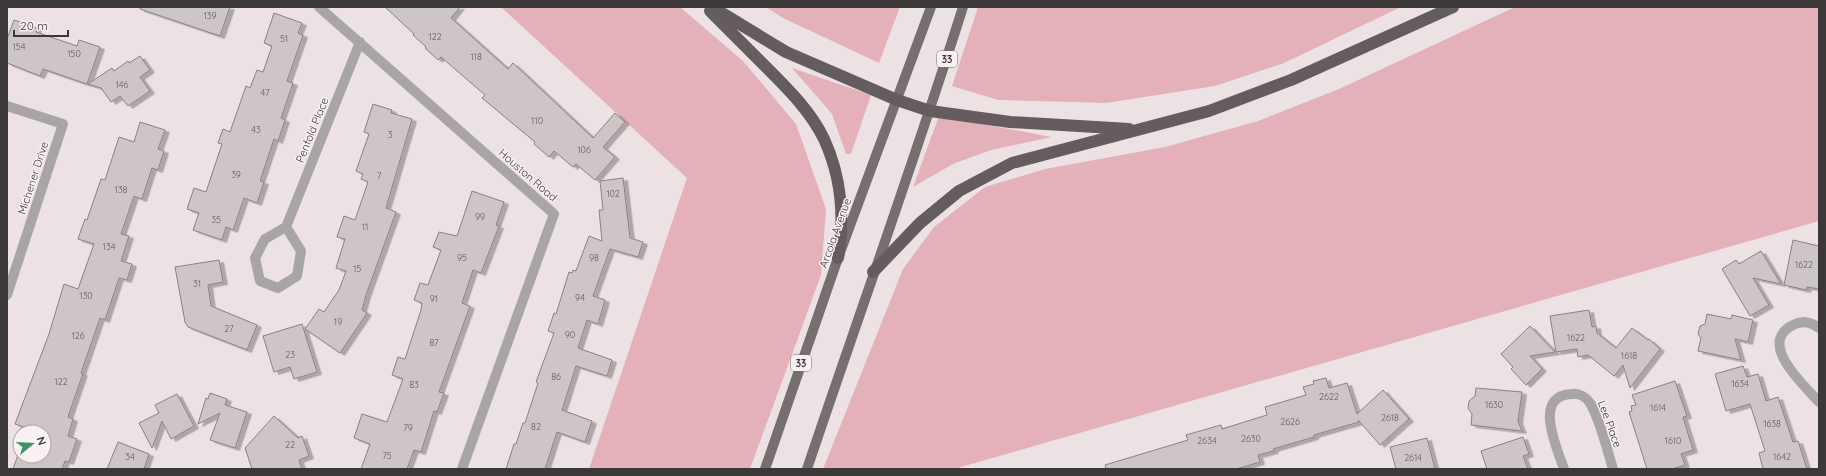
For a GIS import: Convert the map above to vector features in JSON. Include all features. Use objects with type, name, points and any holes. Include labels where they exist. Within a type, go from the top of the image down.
[{"type":"highway","points":[[706,7],[796,98],[824,138],[836,174],[841,209],[842,233],[838,258]]},
{"type":"highway","points":[[712,7],[786,52],[898,100],[930,111],[1010,122],[1140,130]]},
{"type":"highway","points":[[873,272],[920,223],[959,191],[1012,163],[1209,111],[1291,80],[1453,7]]},
{"type":"main road","name":"Arcola Avenue","points":[[765,469],[838,258],[898,100],[931,7]]},
{"type":"main road","name":"33","points":[[807,469],[873,272],[930,111],[964,7]]},
{"type":"street","name":"Houston Road","points":[[319,7],[554,214],[462,469]]},
{"type":"street","name":"Penfold Place","points":[[286,227],[360,42]]},
{"type":"street","name":"Michener Drive","points":[[7,106],[63,124],[7,295]]},
{"type":"street","points":[[286,227],[302,251],[297,276],[278,288],[260,281],[255,258],[265,239],[286,227]]},
{"type":"street","points":[[1819,328],[1813,324],[1805,322],[1796,323],[1784,332],[1779,347],[1785,362],[1819,402]]},
{"type":"street","name":"Lee Place","points":[[1564,469],[1550,427],[1548,414],[1554,402],[1564,394],[1578,393],[1590,401],[1613,469]]},
{"type":"shaded area","points":[[501,7],[680,7],[743,61],[796,124],[826,209],[821,275],[750,469],[589,469],[687,178]]},
{"type":"shaded area","points":[[766,7],[900,7],[879,63],[783,18]]},
{"type":"shaded area","points":[[978,7],[1401,7],[1284,63],[1215,86],[1106,103],[998,100],[952,86]]},
{"type":"shaded area","points":[[1515,7],[1819,7],[1819,221],[954,469],[823,469],[903,269],[934,227],[985,187],[1045,169],[1165,147],[1258,121],[1339,89]]},
{"type":"shaded area","points":[[792,68],[871,95],[851,154],[846,154],[832,114]]},
{"type":"shaded area","points":[[939,116],[1052,137],[991,150],[953,164],[913,187]]},
{"type":"building","points":[[140,7],[230,7],[220,36],[140,9]]},
{"type":"building","points":[[385,7],[460,7],[451,18],[508,69],[513,63],[593,138],[615,113],[625,122],[603,147],[615,157],[595,180],[576,164],[573,167],[554,151],[549,157],[534,144],[535,142],[482,98],[485,95],[441,57],[438,60],[413,35],[414,34]]},
{"type":"building","points":[[274,13],[302,23],[298,33],[303,35],[287,81],[293,83],[281,118],[285,120],[278,141],[274,139],[260,181],[264,182],[257,203],[244,198],[233,230],[226,227],[222,240],[193,230],[199,213],[187,209],[194,188],[206,192],[222,144],[218,143],[223,129],[230,132],[246,86],[250,88],[257,70],[263,72],[272,46],[264,43]]},
{"type":"building","points":[[14,20],[37,28],[36,32],[77,46],[79,40],[100,47],[87,84],[43,69],[40,76],[7,63],[7,39]]},
{"type":"building","points":[[140,56],[150,70],[140,77],[150,91],[128,106],[120,96],[111,102],[101,88],[88,84],[112,68],[114,71],[128,61],[129,63]]},
{"type":"building","points":[[373,104],[392,110],[391,113],[412,119],[386,208],[396,212],[362,310],[367,313],[340,353],[305,329],[319,309],[324,312],[339,290],[346,271],[336,268],[345,239],[337,237],[344,216],[355,220],[368,182],[361,179],[363,174],[356,171],[369,134],[364,132]]},
{"type":"building","points":[[140,122],[165,130],[158,149],[164,151],[158,170],[152,168],[142,199],[134,196],[121,234],[129,236],[121,261],[132,264],[127,280],[119,278],[105,320],[100,318],[68,417],[73,419],[68,436],[77,439],[69,462],[65,461],[62,469],[13,469],[15,464],[52,464],[52,424],[15,424],[49,334],[64,284],[78,289],[94,244],[78,239],[85,219],[87,220],[101,179],[105,180],[119,137],[134,142]]},
{"type":"building","points":[[623,178],[630,238],[643,242],[638,257],[610,249],[593,296],[605,300],[598,324],[587,320],[578,348],[612,360],[607,376],[576,366],[562,410],[592,421],[585,442],[557,432],[545,469],[506,469],[514,444],[516,444],[523,423],[525,423],[538,383],[536,382],[554,333],[548,331],[554,313],[556,314],[569,272],[572,273],[573,270],[576,271],[589,236],[602,241],[599,210],[603,210],[600,181]]},
{"type":"building","points":[[472,191],[504,202],[496,225],[499,226],[481,273],[473,270],[462,303],[470,306],[439,392],[444,393],[437,412],[434,411],[421,452],[414,450],[407,469],[361,469],[370,444],[354,438],[362,414],[387,422],[403,379],[392,375],[398,357],[405,359],[421,310],[422,303],[414,300],[420,283],[428,285],[441,250],[433,247],[439,232],[457,236]]},
{"type":"building","points":[[1793,240],[1819,246],[1819,289],[1807,287],[1806,290],[1784,285]]},
{"type":"building","points":[[1761,251],[1781,284],[1753,278],[1769,305],[1750,316],[1722,269],[1736,260],[1739,264]]},
{"type":"building","points":[[219,260],[223,282],[208,285],[211,306],[257,325],[247,350],[188,327],[185,322],[175,267]]},
{"type":"building","points":[[1589,310],[1592,327],[1596,326],[1597,333],[1616,348],[1632,328],[1648,340],[1649,339],[1660,349],[1630,388],[1623,365],[1614,376],[1588,355],[1578,357],[1577,349],[1556,352],[1550,316]]},
{"type":"building","points":[[1707,314],[1731,319],[1732,315],[1753,320],[1748,342],[1735,339],[1741,360],[1698,351],[1701,338],[1698,334],[1700,326],[1705,324]]},
{"type":"building","points":[[302,324],[317,372],[294,379],[290,367],[274,372],[263,336]]},
{"type":"building","points":[[1530,326],[1555,352],[1530,356],[1542,369],[1526,385],[1511,369],[1513,367],[1501,354]]},
{"type":"building","points":[[1743,366],[1747,377],[1758,374],[1766,401],[1778,397],[1793,442],[1798,441],[1807,469],[1763,469],[1759,453],[1765,451],[1750,404],[1726,411],[1715,374]]},
{"type":"building","points":[[1326,378],[1329,388],[1347,383],[1357,414],[1383,390],[1409,419],[1380,445],[1358,420],[1359,422],[1314,435],[1314,437],[1258,455],[1260,462],[1236,469],[1106,469],[1105,465],[1188,440],[1186,435],[1221,425],[1222,429],[1267,415],[1265,407],[1306,395],[1303,387],[1314,384],[1313,381]]},
{"type":"building","points":[[1675,381],[1687,416],[1683,417],[1693,450],[1681,454],[1685,465],[1672,469],[1647,469],[1629,412],[1632,411],[1631,406],[1636,405],[1632,395]]},
{"type":"building","points":[[1476,388],[1522,392],[1518,421],[1522,431],[1471,425],[1472,414],[1468,408],[1469,401],[1475,396]]},
{"type":"building","points":[[210,393],[227,399],[225,405],[247,412],[235,448],[210,440],[220,413],[198,424],[206,398],[208,399]]},
{"type":"building","points":[[177,394],[194,426],[171,439],[162,421],[152,448],[139,423],[159,413],[155,405]]},
{"type":"building","points":[[274,416],[298,438],[302,436],[309,456],[299,460],[302,469],[252,469],[245,448]]},
{"type":"building","points":[[1523,437],[1529,454],[1523,456],[1528,469],[1487,469],[1481,451]]},
{"type":"building","points":[[1427,438],[1435,469],[1396,469],[1390,447]]},
{"type":"building","points":[[118,442],[149,454],[144,469],[107,469]]}]
